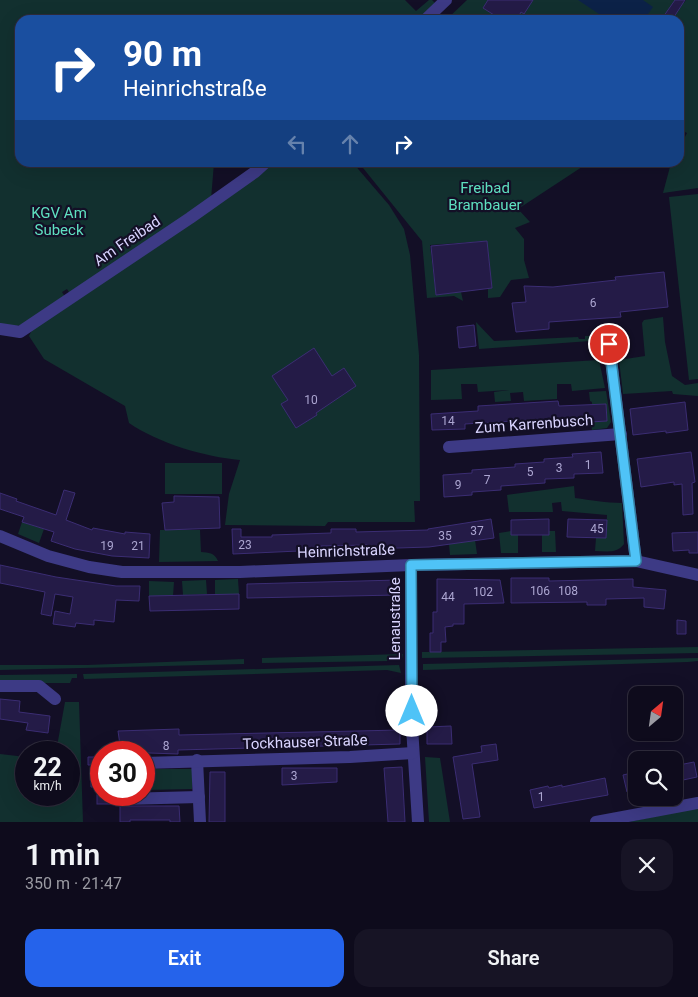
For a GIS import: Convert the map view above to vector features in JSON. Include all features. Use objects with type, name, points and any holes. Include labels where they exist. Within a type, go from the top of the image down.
[{"type":"street","points":[[430,15],[446,0]]},
{"type":"street","name":"Am Freibad","points":[[0,329],[20,332],[190,218],[260,167]]},
{"type":"street","points":[[609,344],[636,561]]},
{"type":"street","name":"Zum Karrenbusch","points":[[449,447],[621,434]]},
{"type":"street","name":"Heinrichstraße","points":[[0,536],[48,556],[89,567],[122,572],[240,572],[411,565],[636,561],[698,576]]},
{"type":"street","name":"Lenaustraße","points":[[411,565],[413,753],[418,822]]},
{"type":"street","points":[[0,686],[38,686],[55,698]]},
{"type":"street","name":"Tockhauser Straße","points":[[155,762],[350,757],[413,753]]},
{"type":"street","points":[[197,760],[200,822]]},
{"type":"street","points":[[155,798],[199,797]]},
{"type":"street","points":[[596,822],[698,803]]},
{"type":"green space","name":"KGV Am Subeck","points":[[0,0],[405,0],[416,11],[429,0],[435,3],[422,15],[15,15],[15,167],[214,167],[211,199],[70,294],[67,289],[62,292],[65,297],[26,323],[17,326],[0,325]]},
{"type":"green space","points":[[467,0],[680,0],[684,3],[686,0],[698,0],[698,188],[663,193],[670,167],[684,167],[684,139],[687,133],[684,132],[684,15],[451,15]]},
{"type":"green space","points":[[267,167],[356,167],[389,205],[404,229],[410,255],[419,355],[420,501],[414,501],[415,522],[328,522],[325,526],[225,525],[229,494],[240,460],[212,456],[182,448],[154,437],[129,423],[125,406],[44,359],[29,336],[33,328],[235,193]]},
{"type":"green space","name":"Freibad Brambauer","points":[[362,167],[582,167],[518,209],[530,222],[515,228],[524,239],[524,260],[529,278],[511,280],[500,297],[488,298],[488,289],[492,288],[487,241],[430,245],[436,295],[461,292],[463,301],[454,296],[427,298],[422,241]]},
{"type":"green space","points":[[698,194],[698,379],[689,380],[669,197]]},
{"type":"green space","points":[[663,317],[665,342],[672,376],[685,385],[698,383],[698,396],[673,394],[672,391],[623,394],[619,360],[645,356],[642,323],[644,320]]},
{"type":"green space","points":[[476,322],[494,341],[578,337],[579,339],[585,339],[585,336],[594,336],[598,343],[590,341],[479,349]]},
{"type":"green space","points":[[599,360],[605,388],[572,391],[571,384],[557,384],[557,399],[524,401],[523,392],[510,393],[511,401],[495,402],[494,392],[509,390],[478,392],[477,384],[461,384],[462,399],[431,400],[431,370]]},
{"type":"green space","points":[[606,391],[611,422],[607,428],[592,430],[591,422],[607,421],[606,404],[592,404],[589,392]]},
{"type":"green space","points":[[165,463],[222,463],[222,494],[165,494]]},
{"type":"green space","points":[[574,486],[575,498],[622,503],[624,544],[621,547],[611,551],[595,551],[596,538],[606,538],[607,515],[562,511],[561,502],[552,503],[553,512],[509,512],[507,495]]},
{"type":"green space","points":[[22,522],[44,529],[39,543],[18,534]]},
{"type":"green space","points":[[160,530],[200,530],[201,552],[213,554],[218,561],[159,562]]},
{"type":"green space","points":[[511,531],[511,535],[518,535],[518,553],[501,553],[499,533]]},
{"type":"green space","points":[[549,531],[555,531],[556,552],[542,552],[542,535]]},
{"type":"green space","points":[[475,540],[477,554],[450,555],[449,544]]},
{"type":"green space","points":[[238,579],[239,594],[215,595],[215,580]]},
{"type":"green space","points":[[206,580],[207,594],[183,595],[182,581]]},
{"type":"green space","points":[[149,581],[174,582],[173,596],[149,596]]},
{"type":"green space","points":[[698,647],[698,653],[422,658],[422,652]]},
{"type":"green space","points":[[403,654],[402,659],[390,661],[262,663],[262,658]]},
{"type":"green space","points":[[698,658],[698,661],[688,662],[423,670],[423,664]]},
{"type":"green space","points":[[244,659],[244,664],[0,670],[0,665],[87,665]]},
{"type":"green space","points":[[399,665],[401,673],[387,670],[84,679],[83,674]]},
{"type":"green space","points":[[77,674],[77,678],[72,678],[70,683],[0,683],[0,675]]},
{"type":"green space","points":[[65,702],[79,702],[83,822],[0,822],[0,754],[15,756],[15,806],[80,806],[80,741],[58,741]]},
{"type":"green space","points":[[425,757],[440,758],[450,822],[429,822]]},
{"type":"green space","points":[[155,769],[192,769],[192,789],[155,790]]},
{"type":"green space","points":[[698,807],[698,822],[629,822]]},
{"type":"water","points":[[578,0],[643,0],[653,7],[647,15],[600,15]]},
{"type":"building","points":[[488,0],[533,0],[524,14],[521,12],[520,15],[494,15],[483,8]]},
{"type":"building","points":[[675,0],[685,0],[675,15],[664,15]]},
{"type":"building","points":[[487,241],[492,288],[436,295],[431,246]]},
{"type":"building","points":[[664,272],[668,307],[620,312],[621,317],[549,322],[549,329],[516,332],[512,303],[526,302],[524,286],[553,287],[616,280],[615,277]]},
{"type":"building","points":[[474,325],[476,346],[459,348],[457,327]]},
{"type":"building","points":[[314,348],[332,376],[344,368],[356,386],[296,428],[281,404],[288,400],[272,376]]},
{"type":"building","points":[[558,401],[559,406],[606,404],[607,421],[573,423],[573,418],[512,421],[465,424],[465,429],[432,430],[431,414],[478,411],[478,406]]},
{"type":"building","points":[[685,402],[688,430],[633,435],[630,409]]},
{"type":"building","points":[[601,452],[603,473],[574,474],[574,478],[545,479],[545,483],[501,486],[501,490],[472,492],[472,495],[444,497],[443,475],[472,473],[472,470],[515,467],[515,464],[544,462],[544,459],[573,457],[572,454]]},
{"type":"building","points":[[691,452],[695,482],[692,483],[693,514],[683,515],[682,484],[674,485],[674,482],[641,487],[637,459]]},
{"type":"building","points":[[64,490],[75,493],[66,520],[92,530],[93,528],[125,534],[125,532],[150,534],[149,558],[112,556],[75,549],[51,541],[54,532],[22,522],[24,517],[0,509],[0,493],[17,499],[16,501],[56,515]]},
{"type":"building","points":[[174,496],[219,497],[220,528],[165,530],[162,503],[174,502]]},
{"type":"building","points":[[491,519],[494,538],[429,547],[367,549],[367,545],[321,546],[321,550],[233,554],[232,529],[241,529],[241,537],[272,537],[272,535],[331,533],[331,529],[356,529],[356,532],[428,530]]},
{"type":"building","points":[[549,519],[549,535],[511,535],[511,520]]},
{"type":"building","points":[[568,519],[607,520],[606,538],[567,537]]},
{"type":"building","points":[[698,532],[698,553],[689,553],[689,550],[673,551],[672,533]]},
{"type":"building","points":[[0,565],[56,577],[116,586],[140,586],[139,601],[116,600],[114,622],[94,620],[94,625],[76,623],[75,627],[53,624],[55,611],[70,614],[73,597],[55,594],[51,616],[41,614],[45,592],[0,583]]},
{"type":"building","points":[[511,578],[549,578],[549,581],[633,579],[633,587],[666,590],[664,609],[644,607],[644,598],[606,599],[606,605],[587,605],[587,602],[511,603]]},
{"type":"building","points":[[437,579],[500,580],[504,603],[464,604],[464,624],[453,624],[453,626],[445,627],[446,642],[441,642],[441,652],[430,652],[430,633],[433,633],[433,612],[437,612]]},
{"type":"building","points":[[398,580],[398,595],[247,598],[247,584]]},
{"type":"building","points":[[239,594],[239,609],[150,611],[149,596]]},
{"type":"building","points":[[677,620],[686,621],[686,634],[677,634]]},
{"type":"building","points":[[0,699],[20,701],[19,712],[50,716],[48,733],[26,730],[28,723],[0,719]]},
{"type":"building","points":[[451,726],[452,744],[427,744],[427,727]]},
{"type":"building","points":[[179,729],[179,735],[400,730],[400,744],[178,750],[178,754],[155,753],[155,741],[119,741],[118,731]]},
{"type":"building","points":[[496,744],[498,760],[472,764],[480,817],[463,819],[453,757],[482,752],[481,746]]},
{"type":"building","points":[[88,757],[90,757],[90,765],[88,765]]},
{"type":"building","points":[[694,762],[697,777],[683,780],[683,764]]},
{"type":"building","points":[[402,767],[405,822],[388,822],[384,768]]},
{"type":"building","points":[[282,768],[337,768],[337,782],[282,785]]},
{"type":"building","points":[[210,772],[225,772],[225,822],[209,822]]},
{"type":"building","points":[[628,774],[628,792],[627,792],[623,775]]},
{"type":"building","points":[[605,778],[608,795],[534,808],[530,790],[548,786],[549,788],[562,785],[562,787]]},
{"type":"building","points":[[120,806],[179,806],[180,822],[170,822],[170,820],[130,820],[130,822],[120,822]]},
{"type":"route","points":[[412,711],[411,565],[636,561],[609,344]]}]
